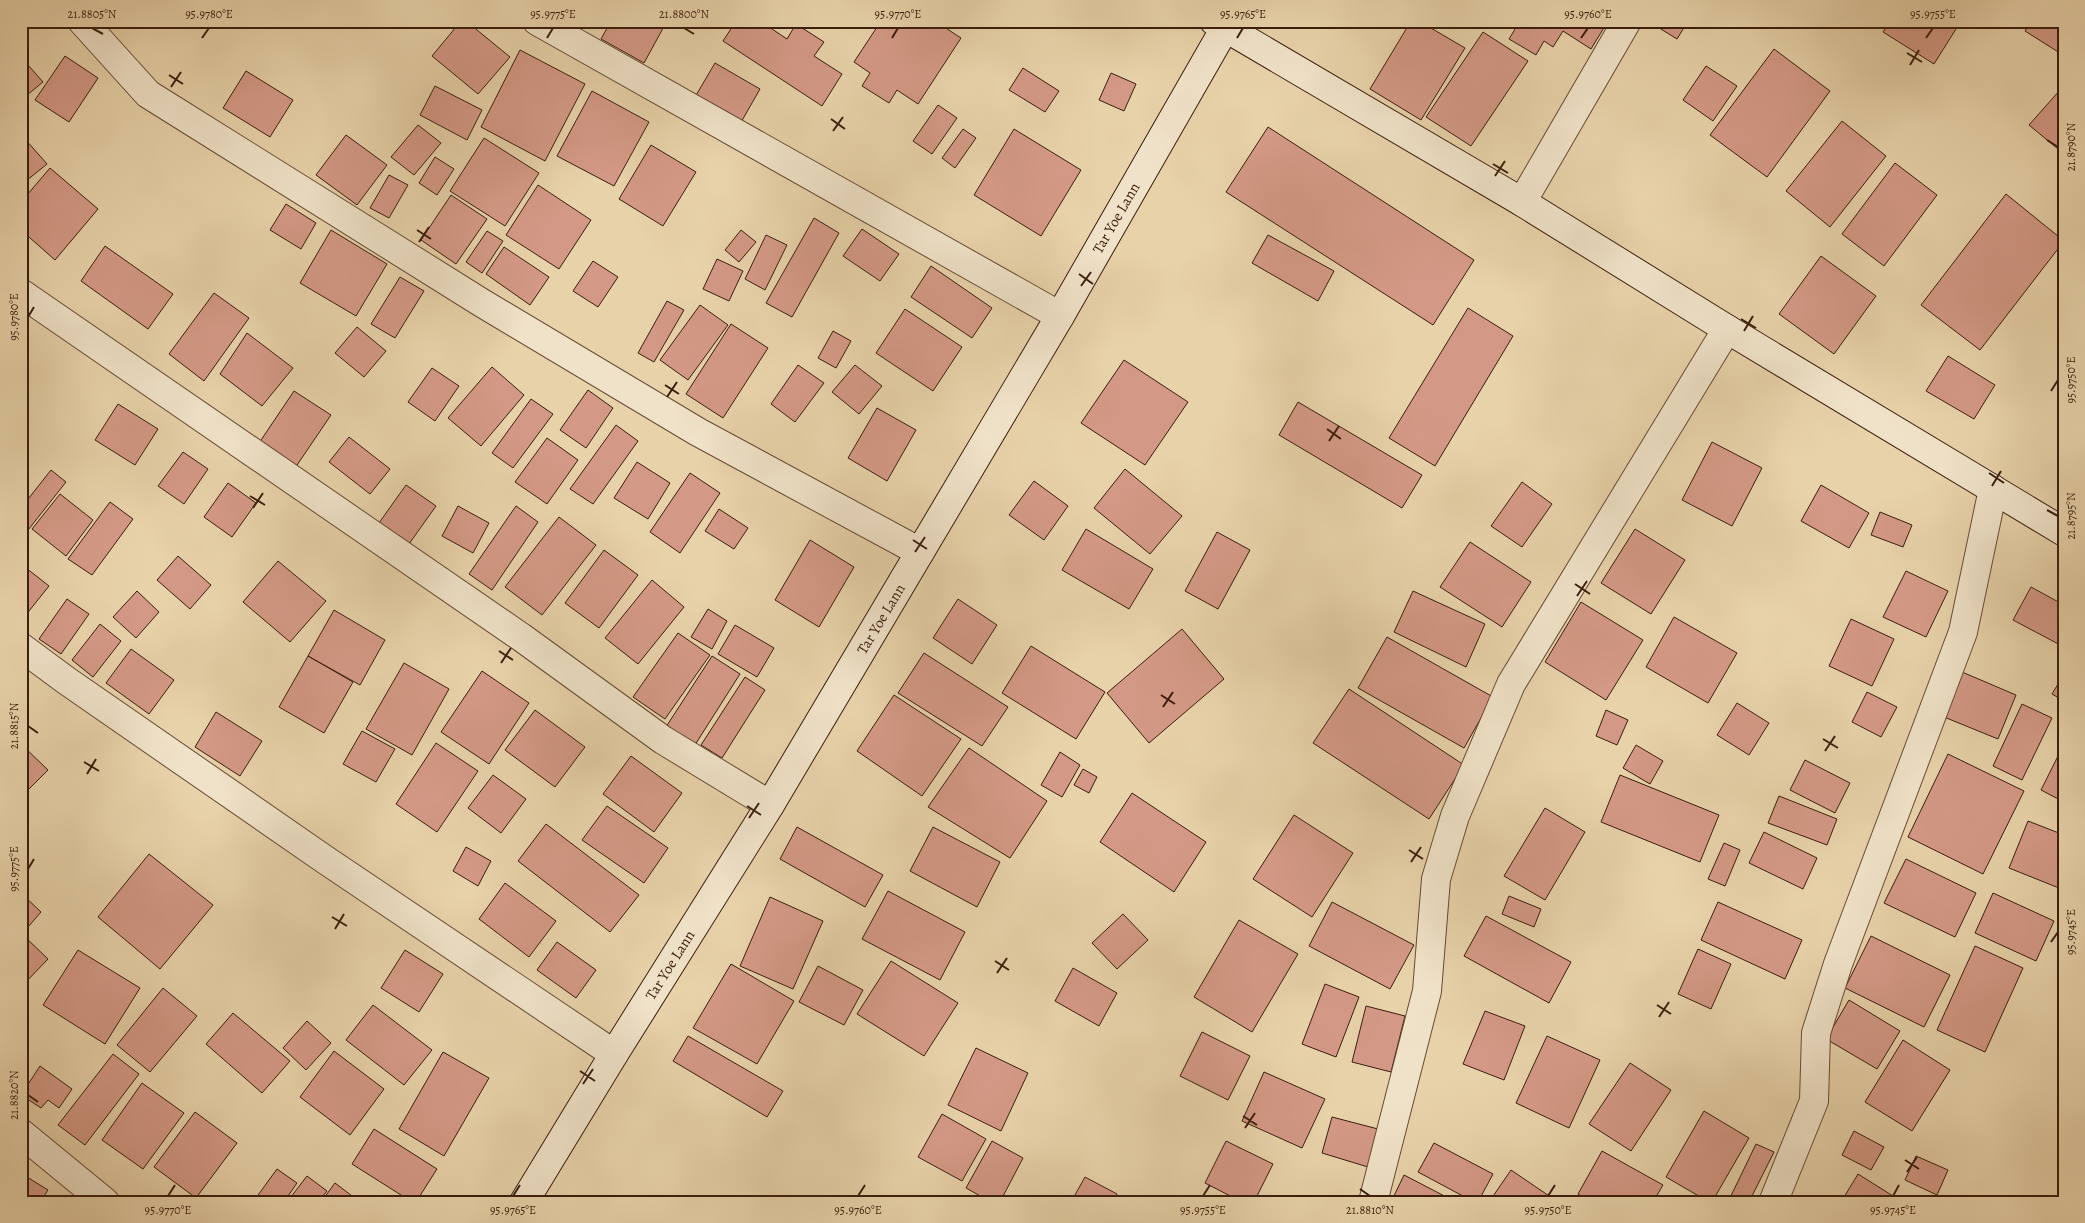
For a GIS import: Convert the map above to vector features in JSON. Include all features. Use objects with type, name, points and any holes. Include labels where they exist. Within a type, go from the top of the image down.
[{"type":"street","points":[[82,21],[148,94],[482,303],[689,427],[920,552]]},
{"type":"street","points":[[537,21],[1060,316]]},
{"type":"street","points":[[1522,202],[1627,21]]},
{"type":"street","points":[[1223,24],[1522,202],[1727,329],[2064,532]]},
{"type":"street","name":"Tar Yoe Lann","points":[[524,1202],[770,805],[1060,316],[1223,24]]},
{"type":"street","points":[[21,293],[258,458],[521,637],[663,740],[770,805]]},
{"type":"street","points":[[1373,1202],[1427,991],[1436,879],[1455,816],[1511,684],[1727,329]]},
{"type":"street","points":[[1774,1200],[1814,1101],[1816,1033],[1838,964],[1963,632],[1993,489]]},
{"type":"street","points":[[21,647],[68,682],[311,850],[614,1054]]},
{"type":"street","points":[[21,1133],[106,1202]]},
{"type":"building","points":[[461,21],[466,21],[510,57],[478,94],[432,56]]},
{"type":"building","points":[[611,21],[667,21],[644,63],[601,39]]},
{"type":"building","points":[[736,21],[760,21],[787,39],[796,24],[824,42],[814,56],[842,74],[822,106],[723,41]]},
{"type":"building","points":[[881,21],[935,21],[961,38],[918,104],[897,90],[889,103],[862,86],[870,73],[854,62]]},
{"type":"building","points":[[1411,21],[1419,21],[1465,48],[1421,120],[1370,89]]},
{"type":"building","points":[[1520,21],[1608,21],[1591,49],[1563,31],[1553,47],[1544,41],[1536,55],[1509,39]]},
{"type":"building","points":[[1648,21],[1688,21],[1677,39]]},
{"type":"building","points":[[1890,21],[1961,21],[1934,64],[1883,32]]},
{"type":"building","points":[[2031,21],[2064,21],[2063,55],[2025,31]]},
{"type":"building","points":[[1483,32],[1528,61],[1471,146],[1426,117]]},
{"type":"building","points":[[1774,49],[1830,91],[1767,177],[1710,135]]},
{"type":"building","points":[[520,50],[585,84],[545,161],[481,127]]},
{"type":"building","points":[[65,56],[98,78],[69,122],[35,100]]},
{"type":"building","points":[[21,57],[43,82],[21,100]]},
{"type":"building","points":[[715,63],[760,89],[740,124],[695,97]]},
{"type":"building","points":[[1706,66],[1737,86],[1713,121],[1683,100]]},
{"type":"building","points":[[1023,68],[1059,91],[1045,112],[1009,90]]},
{"type":"building","points":[[246,71],[293,100],[270,137],[223,108]]},
{"type":"building","points":[[1111,73],[1136,84],[1124,111],[1099,100]]},
{"type":"building","points":[[435,86],[482,110],[467,140],[420,115]]},
{"type":"building","points":[[2060,90],[2064,93],[2064,154],[2029,125]]},
{"type":"building","points":[[592,91],[649,122],[614,186],[557,156]]},
{"type":"building","points":[[938,105],[957,118],[932,154],[913,141]]},
{"type":"building","points":[[1842,121],[1886,156],[1830,227],[1786,191]]},
{"type":"building","points":[[418,125],[441,143],[414,175],[391,157]]},
{"type":"building","points":[[1268,127],[1474,260],[1433,325],[1226,192]]},
{"type":"building","points":[[963,129],[976,138],[955,168],[942,158]]},
{"type":"building","points":[[1014,129],[1081,170],[1041,236],[974,195]]},
{"type":"building","points":[[346,135],[387,165],[357,205],[316,175]]},
{"type":"building","points":[[484,138],[539,173],[505,226],[450,191]]},
{"type":"building","points":[[25,139],[47,164],[21,185],[21,142]]},
{"type":"building","points":[[651,145],[696,172],[663,226],[619,199]]},
{"type":"building","points":[[435,157],[454,169],[437,195],[419,183]]},
{"type":"building","points":[[1895,163],[1937,195],[1884,266],[1842,234]]},
{"type":"building","points":[[50,168],[98,209],[55,260],[21,230],[21,202]]},
{"type":"building","points":[[389,175],[408,185],[389,218],[370,208]]},
{"type":"building","points":[[538,185],[591,220],[559,269],[506,235]]},
{"type":"building","points":[[2006,194],[2064,241],[1980,350],[1921,305]]},
{"type":"building","points":[[451,195],[487,219],[456,264],[421,240]]},
{"type":"building","points":[[286,204],[316,223],[301,249],[270,230]]},
{"type":"building","points":[[814,218],[839,233],[792,317],[766,303]]},
{"type":"building","points":[[862,229],[899,254],[880,281],[843,256]]},
{"type":"building","points":[[331,230],[387,264],[356,316],[300,283]]},
{"type":"building","points":[[741,230],[756,242],[739,262],[725,250]]},
{"type":"building","points":[[487,231],[503,241],[482,273],[466,262]]},
{"type":"building","points":[[766,235],[787,245],[765,290],[745,279]]},
{"type":"building","points":[[1268,235],[1334,271],[1318,301],[1252,263]]},
{"type":"building","points":[[105,246],[173,294],[148,329],[81,281]]},
{"type":"building","points":[[504,247],[549,277],[530,305],[486,274]]},
{"type":"building","points":[[1821,256],[1876,296],[1834,354],[1779,314]]},
{"type":"building","points":[[717,259],[743,271],[729,301],[703,289]]},
{"type":"building","points":[[593,261],[618,277],[598,307],[573,291]]},
{"type":"building","points":[[931,266],[992,308],[972,338],[911,297]]},
{"type":"building","points":[[400,277],[424,291],[395,338],[371,324]]},
{"type":"building","points":[[214,293],[249,318],[204,381],[169,354]]},
{"type":"building","points":[[667,301],[684,310],[654,362],[638,353]]},
{"type":"building","points":[[700,305],[728,325],[688,380],[660,360]]},
{"type":"building","points":[[1468,308],[1513,336],[1435,466],[1389,438]]},
{"type":"building","points":[[905,309],[962,347],[933,391],[876,353]]},
{"type":"building","points":[[731,324],[768,348],[723,418],[686,394]]},
{"type":"building","points":[[357,327],[386,351],[364,377],[335,353]]},
{"type":"building","points":[[833,331],[851,341],[836,368],[818,358]]},
{"type":"building","points":[[247,333],[293,368],[262,406],[220,374]]},
{"type":"building","points":[[1948,356],[1995,385],[1974,419],[1926,391]]},
{"type":"building","points":[[1124,360],[1188,402],[1145,465],[1081,423]]},
{"type":"building","points":[[798,365],[824,383],[795,422],[771,404]]},
{"type":"building","points":[[855,365],[882,386],[859,414],[832,392]]},
{"type":"building","points":[[492,367],[524,395],[481,446],[448,418]]},
{"type":"building","points":[[432,368],[459,386],[435,421],[408,402]]},
{"type":"building","points":[[588,390],[613,408],[586,448],[560,430]]},
{"type":"building","points":[[294,391],[331,415],[293,471],[257,446]]},
{"type":"building","points":[[531,399],[553,414],[513,468],[492,453]]},
{"type":"building","points":[[1298,402],[1422,475],[1402,508],[1279,435]]},
{"type":"building","points":[[118,404],[158,429],[135,465],[95,440]]},
{"type":"building","points":[[877,408],[916,430],[887,481],[848,458]]},
{"type":"building","points":[[616,425],[638,441],[593,504],[570,489]]},
{"type":"building","points":[[349,437],[390,469],[370,494],[329,462]]},
{"type":"building","points":[[547,438],[578,460],[547,504],[515,482]]},
{"type":"building","points":[[1712,442],[1762,468],[1732,526],[1682,500]]},
{"type":"building","points":[[183,452],[208,469],[184,504],[158,486]]},
{"type":"building","points":[[637,462],[670,483],[648,519],[614,498]]},
{"type":"building","points":[[1125,469],[1182,516],[1150,554],[1094,508]]},
{"type":"building","points":[[51,470],[66,482],[21,539],[21,508]]},
{"type":"building","points":[[690,473],[720,493],[680,553],[650,532]]},
{"type":"building","points":[[1034,481],[1068,506],[1044,540],[1009,515]]},
{"type":"building","points":[[1522,482],[1552,504],[1522,547],[1491,526]]},
{"type":"building","points":[[228,483],[256,503],[232,537],[204,517]]},
{"type":"building","points":[[406,485],[436,506],[404,551],[374,530]]},
{"type":"building","points":[[1821,485],[1869,513],[1849,548],[1801,521]]},
{"type":"building","points":[[60,494],[93,520],[66,556],[32,529]]},
{"type":"building","points":[[110,502],[133,519],[92,575],[68,559]]},
{"type":"building","points":[[458,506],[489,523],[473,553],[442,536]]},
{"type":"building","points":[[516,506],[538,522],[492,590],[469,574]]},
{"type":"building","points":[[719,509],[748,528],[734,549],[705,531]]},
{"type":"building","points":[[1880,512],[1912,525],[1903,547],[1871,535]]},
{"type":"building","points":[[559,517],[596,545],[542,615],[505,587]]},
{"type":"building","points":[[1086,529],[1153,569],[1129,609],[1062,570]]},
{"type":"building","points":[[1635,529],[1685,560],[1651,614],[1601,583]]},
{"type":"building","points":[[1217,532],[1250,550],[1218,609],[1185,591]]},
{"type":"building","points":[[810,540],[854,567],[819,627],[775,600]]},
{"type":"building","points":[[1470,542],[1531,582],[1502,627],[1440,587]]},
{"type":"building","points":[[604,550],[638,575],[599,628],[565,603]]},
{"type":"building","points":[[178,556],[211,585],[190,609],[157,580]]},
{"type":"building","points":[[278,561],[326,601],[290,642],[243,602]]},
{"type":"building","points":[[21,564],[49,586],[21,621]]},
{"type":"building","points":[[1906,571],[1948,591],[1926,637],[1883,617]]},
{"type":"building","points":[[652,580],[684,607],[638,664],[605,638]]},
{"type":"building","points":[[2031,587],[2064,605],[2064,647],[2013,620]]},
{"type":"building","points":[[137,591],[159,612],[136,638],[113,617]]},
{"type":"building","points":[[1413,591],[1485,624],[1466,667],[1394,632]]},
{"type":"building","points":[[67,599],[89,614],[61,654],[39,639]]},
{"type":"building","points":[[958,599],[997,625],[972,664],[933,638]]},
{"type":"building","points":[[1581,602],[1643,640],[1606,700],[1545,662]]},
{"type":"building","points":[[708,609],[727,621],[712,649],[691,637]]},
{"type":"building","points":[[334,610],[385,640],[360,685],[308,656]]},
{"type":"building","points":[[1674,617],[1737,653],[1708,703],[1646,667]]},
{"type":"building","points":[[1851,619],[1894,639],[1872,686],[1829,666]]},
{"type":"building","points":[[100,624],[121,641],[93,677],[72,660]]},
{"type":"building","points":[[735,625],[774,648],[757,677],[718,654]]},
{"type":"building","points":[[1182,629],[1224,679],[1149,743],[1107,693]]},
{"type":"building","points":[[678,633],[710,655],[665,719],[633,697]]},
{"type":"building","points":[[1387,637],[1493,697],[1464,748],[1358,688]]},
{"type":"building","points":[[1031,646],[1105,692],[1076,739],[1002,693]]},
{"type":"building","points":[[131,649],[174,680],[149,714],[106,683]]},
{"type":"building","points":[[924,653],[1008,707],[982,746],[898,693]]},
{"type":"building","points":[[308,656],[353,682],[324,733],[279,707]]},
{"type":"building","points":[[712,656],[740,674],[693,748],[664,730]]},
{"type":"building","points":[[404,663],[449,689],[412,755],[366,729]]},
{"type":"building","points":[[482,671],[529,703],[489,764],[441,732]]},
{"type":"building","points":[[1962,672],[2016,695],[1998,739],[1944,717]]},
{"type":"building","points":[[2064,674],[2064,701],[2052,694]]},
{"type":"building","points":[[745,677],[765,690],[722,758],[701,745]]},
{"type":"building","points":[[1349,689],[1464,765],[1429,819],[1313,743]]},
{"type":"building","points":[[1867,692],[1897,707],[1881,737],[1852,722]]},
{"type":"building","points":[[894,695],[961,739],[922,796],[857,751]]},
{"type":"building","points":[[1737,703],[1769,723],[1749,755],[1717,735]]},
{"type":"building","points":[[2022,704],[2052,718],[2022,780],[1993,766]]},
{"type":"building","points":[[535,710],[585,747],[555,787],[505,750]]},
{"type":"building","points":[[1606,710],[1628,720],[1617,745],[1596,736]]},
{"type":"building","points":[[216,712],[262,741],[240,776],[195,747]]},
{"type":"building","points":[[362,731],[395,749],[376,782],[343,764]]},
{"type":"building","points":[[436,743],[478,771],[437,832],[396,804]]},
{"type":"building","points":[[21,744],[48,770],[21,797]]},
{"type":"building","points":[[1636,745],[1663,761],[1650,784],[1623,768]]},
{"type":"building","points":[[969,748],[1047,801],[1010,858],[928,807]]},
{"type":"building","points":[[2061,750],[2064,751],[2064,802],[2041,790]]},
{"type":"building","points":[[1060,752],[1080,765],[1062,797],[1041,785]]},
{"type":"building","points":[[1948,754],[2024,791],[1983,874],[1908,837]]},
{"type":"building","points":[[631,756],[682,793],[654,832],[603,794]]},
{"type":"building","points":[[1805,760],[1850,783],[1835,813],[1790,790]]},
{"type":"building","points":[[1083,769],[1097,777],[1089,793],[1074,785]]},
{"type":"building","points":[[493,775],[526,799],[501,833],[468,808]]},
{"type":"building","points":[[1620,775],[1719,815],[1700,862],[1601,822]]},
{"type":"building","points":[[1132,793],[1206,842],[1174,892],[1100,842]]},
{"type":"building","points":[[1779,796],[1837,819],[1827,845],[1768,823]]},
{"type":"building","points":[[607,806],[668,848],[644,883],[582,840]]},
{"type":"building","points":[[1545,808],[1585,832],[1545,900],[1504,876]]},
{"type":"building","points":[[1294,815],[1353,853],[1312,917],[1253,879]]},
{"type":"building","points":[[2028,821],[2064,835],[2064,890],[2009,868]]},
{"type":"building","points":[[546,824],[639,895],[610,932],[518,861]]},
{"type":"building","points":[[797,827],[883,875],[865,907],[780,859]]},
{"type":"building","points":[[933,827],[1000,862],[977,907],[910,871]]},
{"type":"building","points":[[1764,832],[1817,858],[1803,889],[1749,863]]},
{"type":"building","points":[[1724,843],[1740,850],[1725,886],[1708,879]]},
{"type":"building","points":[[466,847],[491,861],[478,886],[453,871]]},
{"type":"building","points":[[149,854],[213,905],[160,969],[98,917]]},
{"type":"building","points":[[1906,859],[1976,893],[1955,937],[1884,903]]},
{"type":"building","points":[[505,883],[556,921],[529,957],[479,919]]},
{"type":"building","points":[[888,891],[965,932],[940,980],[862,939]]},
{"type":"building","points":[[21,893],[41,912],[22,934],[48,959],[21,987]]},
{"type":"building","points":[[1993,893],[2054,921],[2036,961],[1975,933]]},
{"type":"building","points":[[1509,896],[1541,909],[1534,927],[1502,914]]},
{"type":"building","points":[[770,897],[823,921],[793,989],[740,966]]},
{"type":"building","points":[[1332,902],[1414,945],[1390,989],[1309,946]]},
{"type":"building","points":[[1718,902],[1802,940],[1785,979],[1701,940]]},
{"type":"building","points":[[1123,914],[1148,940],[1117,969],[1092,943]]},
{"type":"building","points":[[1486,916],[1571,962],[1549,1003],[1464,956]]},
{"type":"building","points":[[1239,920],[1298,954],[1252,1032],[1194,997]]},
{"type":"building","points":[[1871,936],[1950,975],[1924,1027],[1845,988]]},
{"type":"building","points":[[557,942],[596,970],[576,998],[537,970]]},
{"type":"building","points":[[1975,946],[2023,968],[1985,1052],[1937,1030]]},
{"type":"building","points":[[1698,949],[1731,964],[1711,1009],[1678,994]]},
{"type":"building","points":[[78,950],[140,988],[105,1044],[43,1005]]},
{"type":"building","points":[[405,950],[443,974],[419,1012],[381,988]]},
{"type":"building","points":[[891,961],[958,1003],[924,1056],[857,1014]]},
{"type":"building","points":[[731,964],[794,1001],[757,1064],[693,1028]]},
{"type":"building","points":[[818,966],[863,990],[844,1025],[799,1002]]},
{"type":"building","points":[[1073,968],[1117,993],[1099,1026],[1055,1001]]},
{"type":"building","points":[[1325,984],[1359,997],[1336,1057],[1302,1044]]},
{"type":"building","points":[[163,988],[197,1016],[150,1072],[117,1045]]},
{"type":"building","points":[[1849,1000],[1900,1031],[1877,1069],[1826,1039]]},
{"type":"building","points":[[373,1005],[432,1050],[404,1085],[346,1040]]},
{"type":"building","points":[[1366,1006],[1405,1016],[1391,1072],[1352,1062]]},
{"type":"building","points":[[1485,1011],[1525,1026],[1504,1080],[1463,1064]]},
{"type":"building","points":[[233,1013],[290,1061],[262,1093],[206,1044]]},
{"type":"building","points":[[307,1021],[331,1043],[306,1070],[283,1048]]},
{"type":"building","points":[[1202,1032],[1250,1056],[1228,1100],[1180,1076]]},
{"type":"building","points":[[688,1036],[783,1091],[767,1117],[673,1061]]},
{"type":"building","points":[[1547,1036],[1600,1060],[1569,1128],[1516,1103]]},
{"type":"building","points":[[1903,1040],[1950,1070],[1912,1131],[1865,1102]]},
{"type":"building","points":[[976,1048],[1028,1073],[1001,1131],[948,1105]]},
{"type":"building","points":[[334,1051],[384,1089],[350,1135],[300,1097]]},
{"type":"building","points":[[443,1052],[489,1078],[444,1156],[399,1129]]},
{"type":"building","points":[[113,1054],[139,1074],[85,1145],[58,1125]]},
{"type":"building","points":[[1630,1063],[1671,1090],[1631,1151],[1589,1124]]},
{"type":"building","points":[[40,1066],[72,1089],[59,1108],[48,1100],[41,1108],[21,1095]]},
{"type":"building","points":[[1264,1072],[1325,1099],[1302,1148],[1242,1121]]},
{"type":"building","points":[[142,1083],[184,1113],[143,1169],[102,1140]]},
{"type":"building","points":[[1704,1111],[1749,1138],[1712,1202],[1666,1177]]},
{"type":"building","points":[[195,1112],[237,1143],[196,1198],[154,1167]]},
{"type":"building","points":[[942,1114],[986,1139],[962,1181],[918,1157]]},
{"type":"building","points":[[1332,1117],[1378,1129],[1368,1167],[1322,1153]]},
{"type":"building","points":[[374,1129],[437,1169],[416,1202],[412,1202],[352,1164]]},
{"type":"building","points":[[1854,1131],[1884,1147],[1871,1170],[1842,1155]]},
{"type":"building","points":[[992,1141],[1023,1158],[1000,1202],[991,1202],[966,1188]]},
{"type":"building","points":[[1226,1141],[1273,1164],[1254,1202],[1242,1202],[1205,1183]]},
{"type":"building","points":[[1434,1143],[1493,1174],[1478,1202],[1474,1202],[1418,1172]]},
{"type":"building","points":[[1756,1144],[1774,1152],[1749,1202],[1728,1202]]},
{"type":"building","points":[[1602,1151],[1663,1185],[1653,1202],[1591,1202],[1578,1194]]},
{"type":"building","points":[[1916,1156],[1948,1170],[1937,1195],[1905,1180]]},
{"type":"building","points":[[277,1169],[297,1183],[284,1202],[253,1202]]},
{"type":"building","points":[[1511,1170],[1558,1202],[1489,1202]]},
{"type":"building","points":[[1858,1174],[1901,1201],[1901,1202],[1841,1202]]},
{"type":"building","points":[[1404,1175],[1456,1202],[1391,1202]]},
{"type":"building","points":[[307,1176],[327,1191],[318,1202],[287,1202]]},
{"type":"building","points":[[27,1177],[48,1190],[40,1202],[21,1202],[21,1186]]},
{"type":"building","points":[[1085,1177],[1117,1194],[1113,1202],[1071,1202]]},
{"type":"building","points":[[335,1183],[360,1202],[321,1202]]}]
